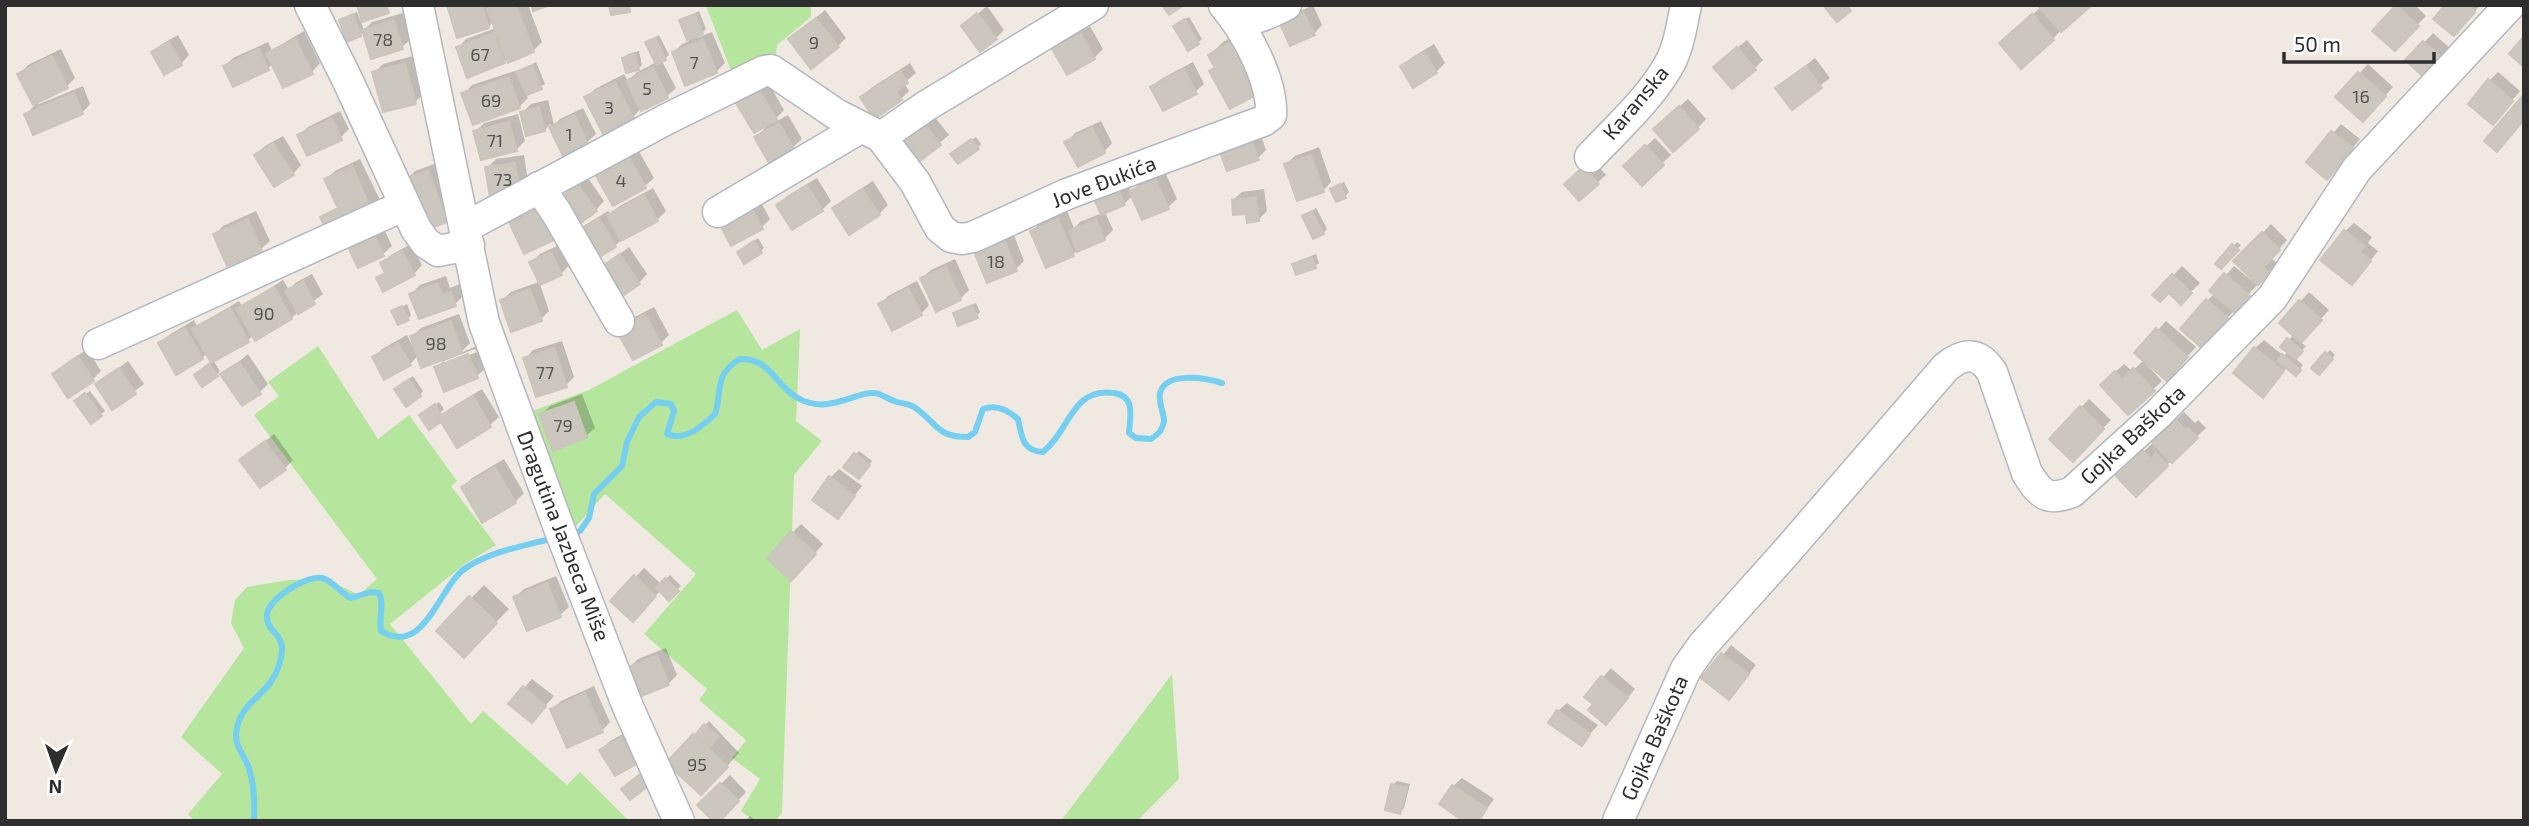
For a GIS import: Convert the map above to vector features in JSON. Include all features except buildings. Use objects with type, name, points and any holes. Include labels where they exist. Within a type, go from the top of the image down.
[{"type":"street","points":[[310,5],[416,229],[429,247],[442,251],[468,236]]},
{"type":"street","name":"Dragutina Jazbeca Miše","points":[[418,5],[484,323],[628,707],[679,821]]},
{"type":"street","points":[[718,212],[926,106],[1093,5]]},
{"type":"street","name":"Jove Đukića","points":[[1229,11],[1248,21],[1286,5]]},
{"type":"street","name":"Karanska","points":[[1590,157],[1672,60],[1686,5]]},
{"type":"street","name":"Gojka Baškota","points":[[1618,821],[1686,669],[1703,645],[1945,367],[1964,357],[1980,358],[1987,364],[2027,473],[2043,493],[2051,497],[2072,492],[2158,414],[2272,298],[2357,169],[2510,5]]},
{"type":"street","name":"Jove Đukića","points":[[468,236],[539,187],[764,71],[771,70],[871,132],[915,182],[940,228],[951,237],[973,237],[1067,194],[1263,121],[1271,115],[1272,106],[1260,64],[1229,11]]},
{"type":"street","points":[[539,187],[619,321]]},
{"type":"street","points":[[98,344],[405,205]]},
{"type":"green space","points":[[811,5],[811,17],[777,45],[775,63],[734,78],[706,6]]},
{"type":"green space","points":[[737,310],[762,350],[800,329],[796,421],[822,441],[794,475],[782,812],[776,821],[754,821],[741,811],[760,779],[732,758],[746,740],[699,700],[707,689],[644,634],[696,574],[605,494],[570,533],[527,413],[589,390]]},
{"type":"green space","points":[[318,346],[378,439],[409,415],[457,481],[451,486],[496,545],[466,563],[390,624],[471,724],[483,711],[567,785],[580,772],[629,821],[194,821],[188,814],[222,774],[181,737],[244,648],[231,623],[235,600],[247,587],[324,578],[359,595],[377,579],[254,415],[279,396],[268,382]]},
{"type":"green space","points":[[1172,674],[1179,779],[1137,821],[1061,821]]},
{"type":"waterway","points":[[573,535],[580,531],[589,518],[594,494],[622,466],[627,442],[639,417],[656,402],[671,404],[674,411],[667,434],[680,436],[693,432],[715,414],[722,377],[740,359],[758,362],[789,392],[809,403],[832,403],[862,394],[879,394],[912,406],[949,435],[968,437],[975,432],[983,409],[1002,409],[1018,419],[1027,446],[1043,452],[1072,412],[1089,397],[1100,393],[1114,393],[1126,398],[1130,408],[1129,433],[1136,438],[1151,439],[1160,432],[1163,424],[1160,393],[1170,381],[1187,378],[1222,383]]},
{"type":"waterway","points":[[254,821],[251,774],[237,743],[236,734],[242,714],[266,689],[281,659],[281,642],[271,628],[267,615],[281,595],[300,583],[318,578],[325,579],[351,598],[371,592],[379,593],[381,631],[396,637],[409,635],[420,628],[463,570],[492,555],[546,540]]}]
